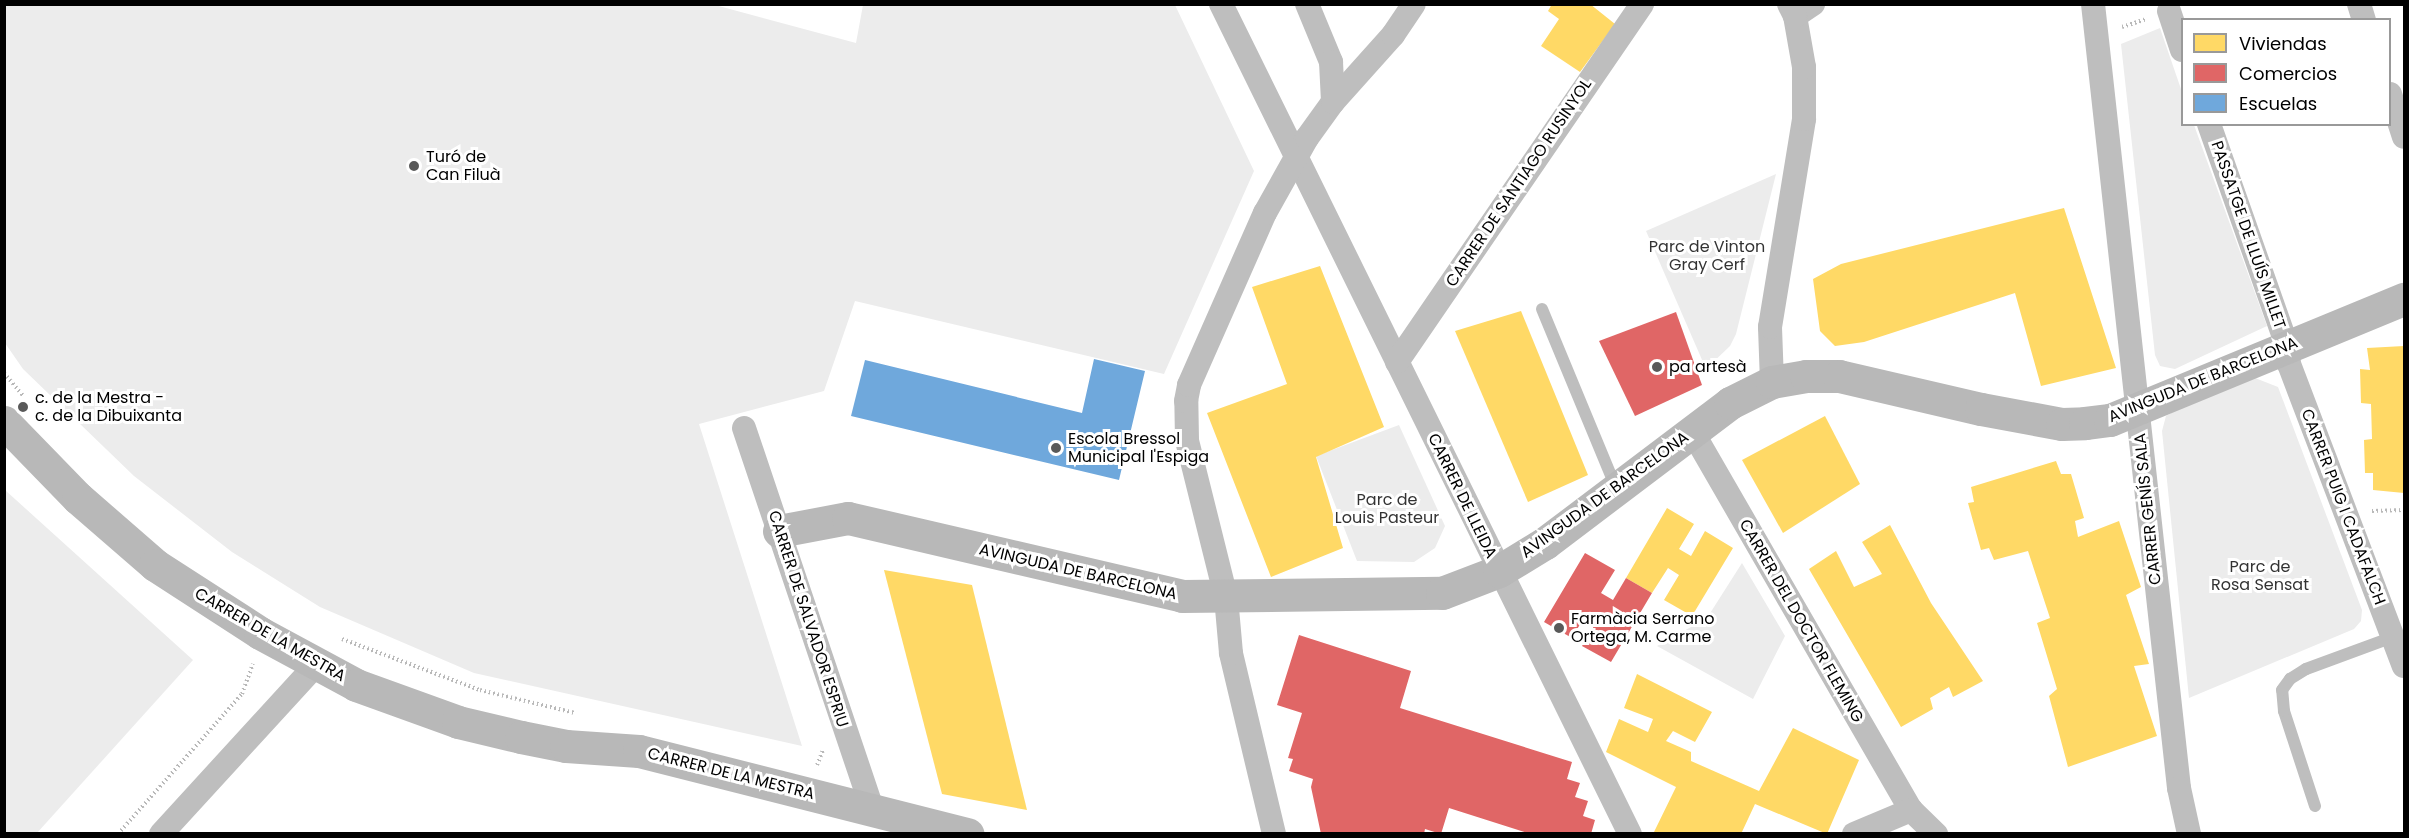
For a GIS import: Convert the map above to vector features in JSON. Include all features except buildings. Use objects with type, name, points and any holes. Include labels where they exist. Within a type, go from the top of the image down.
[{"type":"street","name":"CARRER DE LLEIDA","points":[[1221,4],[1630,834]]},
{"type":"street","points":[[1307,4],[1331,62],[1333,102]]},
{"type":"street","points":[[1274,834],[1231,653],[1226,597],[1187,440],[1186,401],[1189,385],[1260,223],[1297,157],[1333,102],[1394,35],[1414,4]]},
{"type":"street","name":"CARRER DE SANTIAGO RUSINYOL","points":[[1397,362],[1642,4]]},
{"type":"street","name":"CARRER GENÍS SALA","points":[[2093,4],[2179,788],[2189,834]]},
{"type":"street","points":[[1772,382],[1770,327],[1804,119],[1804,67],[1799,8]]},
{"type":"street","points":[[2173,10],[2181,46]]},
{"type":"street","points":[[2391,97],[2404,137]]},
{"type":"street","name":"PASSATGE DE LLUÍS MILLET","points":[[2210,126],[2287,346]]},
{"type":"street","name":"AVINGUDA DE BARCELONA","points":[[779,531],[848,518],[1124,585],[1182,596],[1442,592],[1499,571],[1545,543],[1730,403],[1772,382],[1806,376],[1839,376],[2062,424],[2110,420],[2404,299]]},
{"type":"street","name":"CARRER PUIG I CADAFALCH","points":[[2287,346],[2289,364],[2404,666]]},
{"type":"street","name":"CARRER DE LA MESTRA","points":[[15,410],[78,498],[147,558],[267,637],[316,665],[383,696],[458,722],[566,746],[639,751],[872,809],[901,826],[968,834]]},
{"type":"street","name":"CARRER DE SALVADOR ESPRIU","points":[[744,428],[872,809]]},
{"type":"street","name":"CARRER DEL DOCTOR FLEMING","points":[[1692,431],[1913,822],[1936,834]]},
{"type":"street","points":[[161,834],[316,665]]},
{"type":"street","points":[[1854,834],[1913,822]]},
{"type":"lane","points":[[1542,309],[1616,489]]},
{"type":"lane","points":[[2315,806],[2284,711],[2282,690],[2290,679],[2306,669],[2393,637]]},
{"type":"path","points":[[2096,35],[2173,10]]},
{"type":"path","points":[[4,373],[15,410]]},
{"type":"path","points":[[2385,510],[2404,510]]},
{"type":"path","points":[[118,834],[242,694],[267,637]]},
{"type":"path","points":[[339,638],[480,690],[584,716]]},
{"type":"path","points":[[812,768],[823,756],[821,740]]},
{"type":"green space","points":[[4,5],[715,5],[856,43],[863,5],[1175,5],[1254,171],[1164,374],[855,301],[824,391],[699,424],[802,746],[474,673],[320,607],[232,552],[134,476],[23,369],[5,343]]},
{"type":"green space","points":[[2160,28],[2181,89],[2181,126],[2194,126],[2267,326],[2175,369],[2160,366],[2155,355],[2121,44]]},
{"type":"green space","name":"Parc de Vinton Gray Cerf","points":[[1776,174],[1736,334],[1730,346],[1706,369],[1646,231]]},
{"type":"green space","name":"Parc de Rosa Sensat","points":[[2255,378],[2278,387],[2362,610],[2361,621],[2354,629],[2189,698],[2162,431],[2166,416],[2178,409]]},
{"type":"green space","name":"Parc de Louis Pasteur","points":[[1399,425],[1445,526],[1435,548],[1414,562],[1357,561],[1316,456]]},
{"type":"green space","points":[[5,490],[193,660],[37,833],[5,833]]},
{"type":"green space","points":[[1742,563],[1785,636],[1753,699],[1657,646],[1707,618]]},
{"type":"place","name":"Turó de Can Filuà","points":[[414,166]]},
{"type":"place","name":"pa artesà","points":[[1657,367]]},
{"type":"place","name":"c. de la Mestra - c. de la Dibuixanta","points":[[23,407]]},
{"type":"place","name":"Escola Bressol Municipal l'Espiga","points":[[1056,448]]},
{"type":"place","name":"Farmàcia Serrano Ortega, M. Carme","points":[[1559,628]]}]
